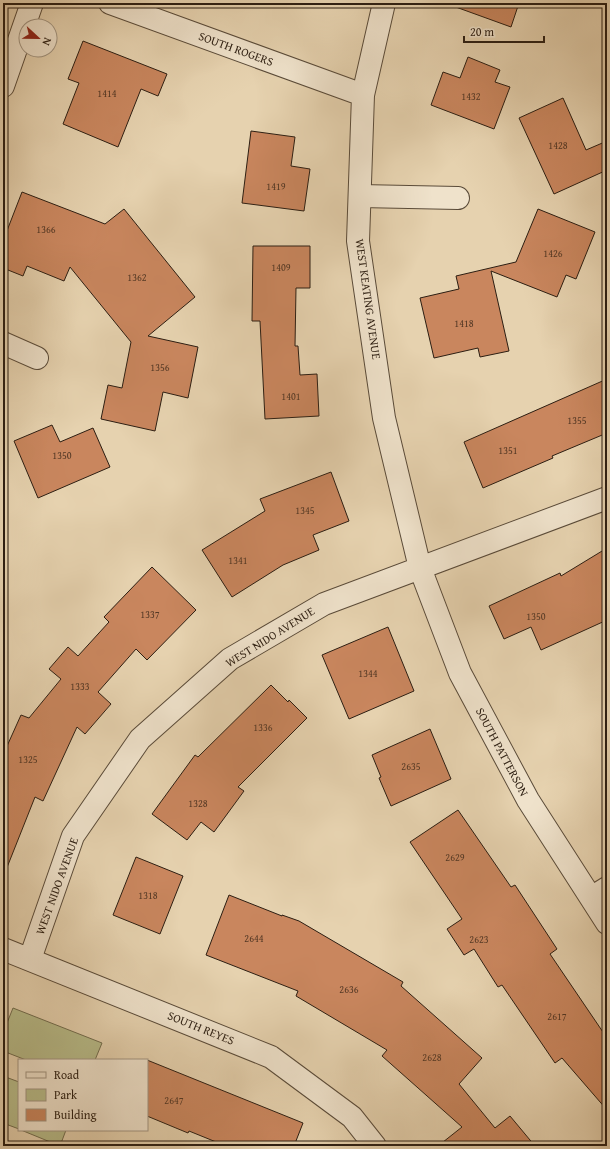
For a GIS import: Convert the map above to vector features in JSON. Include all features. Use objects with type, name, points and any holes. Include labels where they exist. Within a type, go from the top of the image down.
[{"type":"street","points":[[3,86],[32,3]]},
{"type":"street","name":"SOUTH ROGERS","points":[[110,3],[363,95]]},
{"type":"street","name":"WEST KEATING AVENUE","points":[[384,3],[363,95],[358,241],[384,418],[420,568]]},
{"type":"street","points":[[360,196],[458,198]]},
{"type":"street","points":[[3,343],[37,358]]},
{"type":"street","name":"WEST NIDO AVENUE","points":[[30,959],[73,836],[140,739],[230,659],[324,604],[607,498]]},
{"type":"street","name":"SOUTH PATTERSON","points":[[420,568],[460,673],[528,800],[599,893],[607,923]]},
{"type":"street","name":"SOUTH REYES","points":[[3,949],[271,1057],[352,1117],[375,1146]]},
{"type":"green space","points":[[13,1008],[102,1043],[95,1059],[23,1059],[3,1051],[3,1033]]},
{"type":"green space","points":[[3,1076],[18,1082],[18,1129],[3,1123]]},
{"type":"green space","points":[[23,1131],[66,1131],[60,1146]]},
{"type":"building","points":[[453,3],[519,3],[511,27],[453,6]]},
{"type":"building","points":[[83,41],[167,74],[158,96],[141,89],[118,147],[63,124],[79,83],[68,79]]},
{"type":"building","points":[[468,57],[500,70],[495,82],[510,87],[494,129],[431,105],[443,72],[460,78]]},
{"type":"building","points":[[563,98],[586,150],[607,141],[607,170],[554,194],[519,118]]},
{"type":"building","points":[[251,131],[295,137],[291,166],[310,169],[304,211],[242,203]]},
{"type":"building","points":[[22,192],[105,224],[124,209],[195,297],[148,336],[198,347],[188,398],[163,392],[155,431],[101,419],[108,385],[122,388],[131,342],[70,267],[64,281],[27,266],[23,276],[3,268],[3,241]]},
{"type":"building","points":[[538,209],[595,232],[576,279],[566,275],[557,297],[491,271],[509,351],[480,357],[478,348],[434,358],[420,298],[459,289],[456,276],[516,262]]},
{"type":"building","points":[[253,246],[310,246],[310,288],[296,288],[295,346],[298,346],[300,375],[317,374],[319,416],[265,419],[260,321],[252,321]]},
{"type":"building","points":[[607,379],[607,433],[552,456],[553,458],[483,488],[464,442]]},
{"type":"building","points":[[52,425],[60,442],[93,428],[110,467],[38,498],[14,441]]},
{"type":"building","points":[[331,472],[349,521],[313,535],[319,550],[283,565],[232,597],[202,550],[265,511],[260,499]]},
{"type":"building","points":[[607,548],[607,620],[541,650],[531,627],[504,639],[489,606],[560,573],[561,576]]},
{"type":"building","points":[[152,567],[196,610],[147,660],[136,649],[98,692],[111,704],[85,734],[77,727],[43,801],[35,797],[3,875],[3,755],[21,715],[29,718],[61,679],[49,669],[68,647],[78,656],[109,622],[104,617]]},
{"type":"building","points":[[388,627],[414,691],[349,719],[322,655]]},
{"type":"building","points":[[271,685],[307,718],[238,787],[244,791],[214,832],[201,822],[187,840],[152,814],[195,755],[198,757]]},
{"type":"building","points":[[430,729],[451,779],[391,806],[379,778],[381,777],[372,755]]},
{"type":"building","points":[[458,810],[511,887],[515,885],[557,949],[550,954],[607,1038],[607,1110],[562,1058],[555,1063],[502,985],[498,987],[474,949],[464,955],[447,929],[462,919],[410,842]]},
{"type":"building","points":[[136,857],[183,876],[160,934],[113,915]]},
{"type":"building","points":[[229,895],[282,916],[299,921],[403,982],[401,986],[482,1058],[459,1084],[495,1128],[510,1116],[535,1146],[438,1146],[462,1127],[382,1056],[387,1050],[296,996],[298,991],[206,955]]},
{"type":"building","points":[[148,1060],[303,1123],[294,1146],[226,1146],[189,1131],[188,1133],[148,1116]]}]
